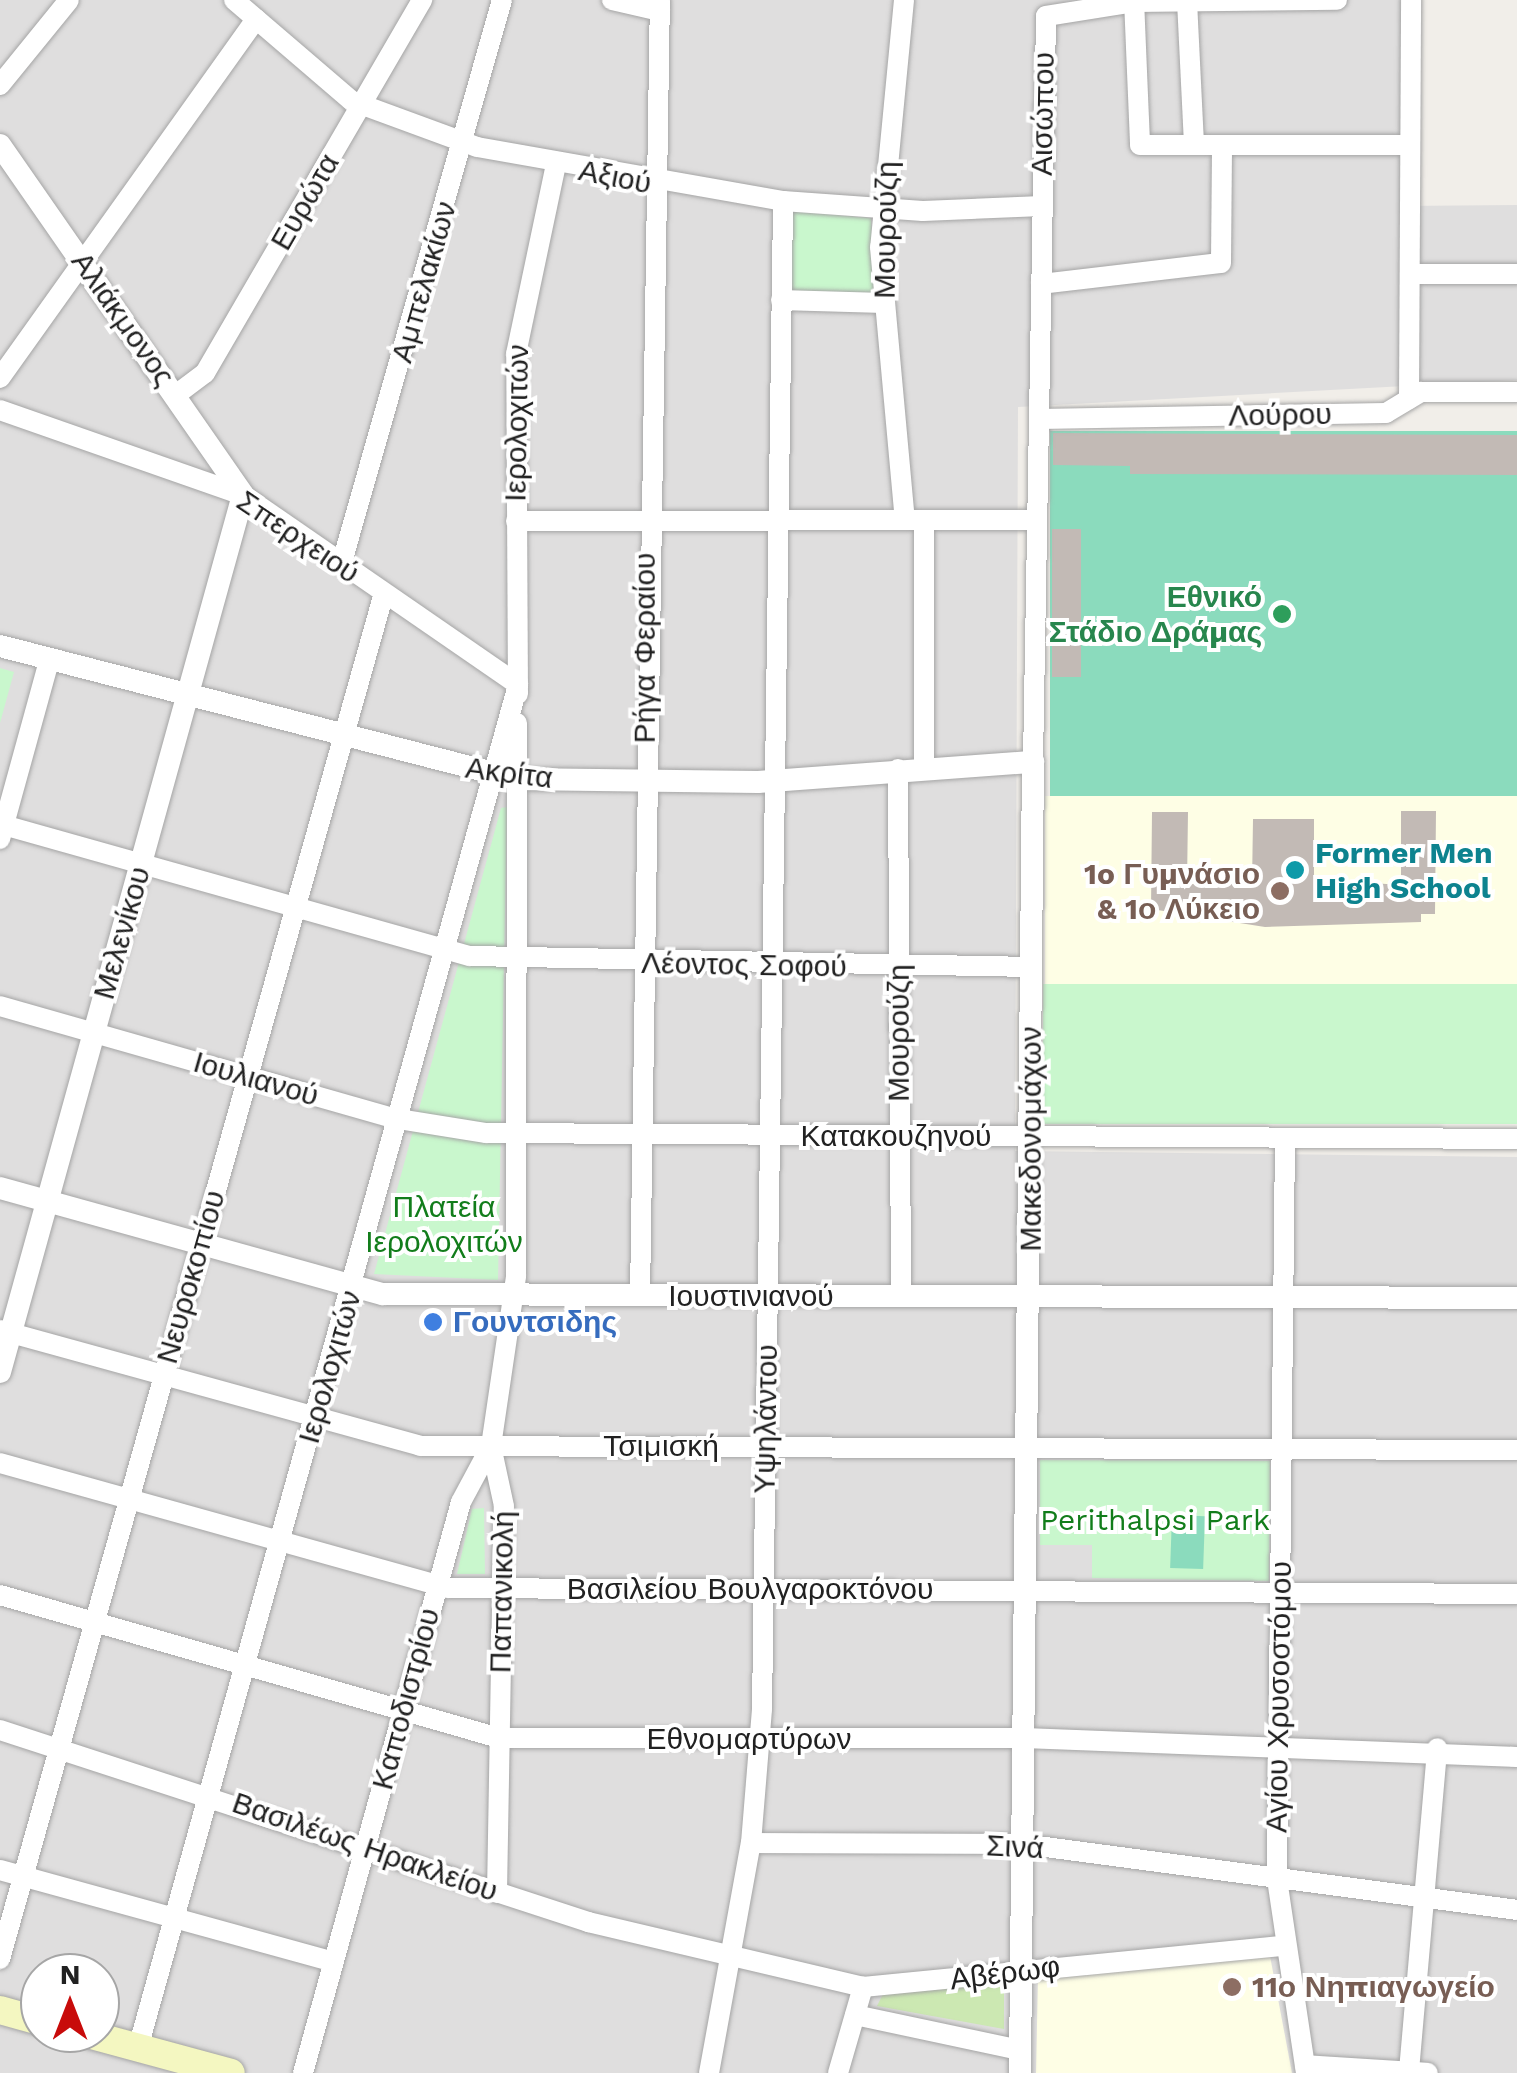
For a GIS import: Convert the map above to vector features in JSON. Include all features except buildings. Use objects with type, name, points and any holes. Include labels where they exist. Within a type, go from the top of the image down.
[{"type":"main road","points":[[120,2043],[231,2073]]},
{"type":"street","points":[[0,85],[69,0]]},
{"type":"street","name":"Αξιού","points":[[234,0],[360,106],[465,143],[652,184],[782,201],[882,209],[1042,206]]},
{"type":"street","name":"Ευρώτα","points":[[177,394],[202,377],[422,0]]},
{"type":"street","name":"Αμπελακίων","points":[[342,562],[465,143],[502,0]]},
{"type":"street","points":[[612,0],[660,5]]},
{"type":"street","name":"Μουρούζη","points":[[904,0],[882,209],[883,304],[914,520],[924,768]]},
{"type":"street","name":"Αισώπου","points":[[1042,206],[1046,16],[1134,1],[1337,0]]},
{"type":"street","points":[[1410,400],[1411,0]]},
{"type":"street","points":[[1134,1],[1140,146],[1410,146]]},
{"type":"street","points":[[1187,2],[1194,146]]},
{"type":"street","name":"Ρήγα Φεραίου","points":[[640,1296],[646,521],[652,184],[660,5]]},
{"type":"street","points":[[0,378],[256,19]]},
{"type":"street","name":"Αλιάκμονος","points":[[0,145],[244,495]]},
{"type":"street","points":[[1041,284],[1218,266],[1222,146]]},
{"type":"street","name":"Ιερολοχιτών","points":[[514,1295],[516,962],[506,778],[518,685],[519,324],[556,166]]},
{"type":"street","name":"Υψηλάντου","points":[[709,2073],[751,1842],[760,1739],[782,201]]},
{"type":"street","name":"Μακεδονομάχων","points":[[1020,2062],[1032,1136],[1032,762],[1042,206]]},
{"type":"street","points":[[1410,274],[1517,274]]},
{"type":"street","points":[[781,300],[883,304]]},
{"type":"street","name":"Λούρου","points":[[1038,419],[1386,413],[1410,400],[1517,392]]},
{"type":"street","name":"Σπερχειού","points":[[0,410],[244,495],[342,562],[383,596],[518,685]]},
{"type":"street","name":"Μελενίκου","points":[[0,1372],[5,1332],[47,1202],[244,495]]},
{"type":"street","points":[[516,522],[1037,520]]},
{"type":"street","name":"Νευροκοπίου","points":[[0,1959],[383,596]]},
{"type":"street","name":"Ακρίτα","points":[[0,646],[342,740],[506,778],[775,779],[1032,762]]},
{"type":"street","points":[[1,829],[49,660]]},
{"type":"street","name":"Μουρούζη","points":[[898,770],[900,1296]]},
{"type":"street","name":"Ιερολοχιτών","points":[[138,2048],[399,1120],[448,952],[506,778]]},
{"type":"street","name":"Λέοντος Σοφού","points":[[1,829],[448,952],[516,962],[1032,967]]},
{"type":"street","name":"Ιουλιανού","points":[[0,1006],[399,1120],[516,1134]]},
{"type":"street","name":"Κατακουζηνού","points":[[516,1134],[1517,1139]]},
{"type":"street","name":"Αγίου Χρυσοστόμου","points":[[1285,1138],[1277,1878],[1281,1946],[1306,2069]]},
{"type":"street","name":"Ιουστινιανού","points":[[0,1188],[352,1290],[640,1296],[1517,1298]]},
{"type":"street","name":"Παπανικολή","points":[[496,1893],[504,1498],[491,1446],[514,1295]]},
{"type":"street","name":"Τσιμισκή","points":[[5,1332],[413,1445],[1517,1450]]},
{"type":"street","name":"Καποδιστρίου","points":[[303,2073],[461,1502],[491,1446]]},
{"type":"street","name":"Βασιλείου Βουλγαροκτόνου","points":[[0,1463],[438,1586],[1517,1594]]},
{"type":"street","name":"Εθνομαρτύρων","points":[[0,1595],[499,1738],[1024,1738],[1437,1748],[1517,1757]]},
{"type":"street","name":"Βασιλέως Ηρακλείου","points":[[0,1730],[366,1844],[496,1893],[732,1958]]},
{"type":"street","points":[[1306,2069],[1418,2072],[1424,1898],[1437,1748]]},
{"type":"street","name":"Σινά","points":[[751,1842],[1023,1844],[1517,1910]]},
{"type":"street","points":[[0,1870],[334,1962]]},
{"type":"street","name":"Αβέρωφ","points":[[732,1958],[864,1987],[1281,1946]]},
{"type":"street","points":[[838,2073],[864,1987]]},
{"type":"street","points":[[855,2015],[1020,2062]]},
{"type":"shaded area","points":[[0,0],[1401,0],[1401,206],[1517,205],[1517,380],[1018,407],[1015,1151],[1517,1157],[1517,2073],[0,2073]]},
{"type":"shaded area","name":"1o Γυμνάσιο & 1ο Λύκειο","points":[[1045,796],[1517,796],[1517,986],[1045,986]]},
{"type":"shaded area","points":[[1270,1956],[1292,2073],[1036,2073],[1038,1976]]},
{"type":"green space","points":[[792,211],[871,218],[876,297],[790,295]]},
{"type":"green space","name":"Εθνικό Στάδιο Δράμας","points":[[1050,431],[1517,431],[1517,796],[1050,796]]},
{"type":"green space","points":[[0,668],[14,672],[0,723]]},
{"type":"green space","name":"Πλατεία Ιερολοχιτών","points":[[507,807],[498,1280],[374,1274],[501,808]]},
{"type":"green space","points":[[1043,984],[1517,984],[1517,1124],[1043,1124]]},
{"type":"green space","name":"Perithalpsi Park","points":[[1040,1460],[1270,1461],[1269,1581],[1092,1578],[1092,1545],[1040,1545]]},
{"type":"green space","points":[[484,1508],[485,1574],[457,1574],[472,1509]]},
{"type":"green space","points":[[1172,1515],[1205,1516],[1203,1569],[1170,1568]]},
{"type":"green space","points":[[1004,1982],[1004,2029],[877,2006],[883,1994]]},
{"type":"place","name":"Εθνικό Στάδιο Δράμας","points":[[1282,614]]},
{"type":"place","name":"Former Men High School","points":[[1295,870]]},
{"type":"place","name":"1o Γυμνάσιο & 1ο Λύκειο","points":[[1280,891]]},
{"type":"place","name":"Γουντσιδης","points":[[433,1322]]},
{"type":"place","name":"11ο Νηπιαγωγείο","points":[[1232,1987]]}]
